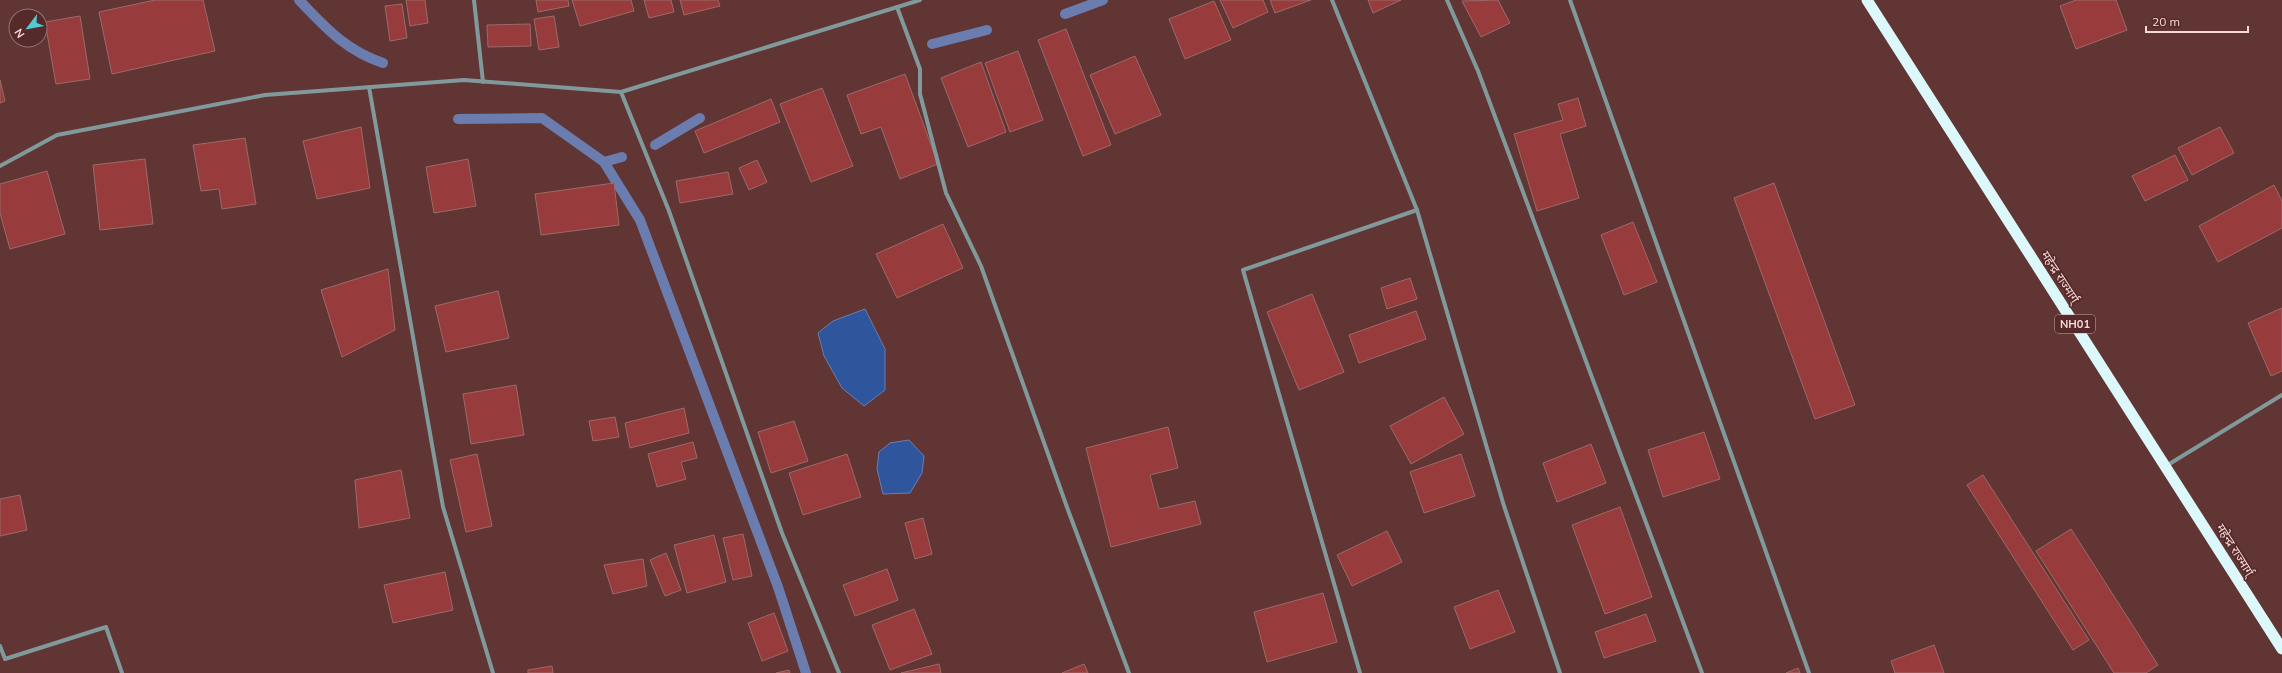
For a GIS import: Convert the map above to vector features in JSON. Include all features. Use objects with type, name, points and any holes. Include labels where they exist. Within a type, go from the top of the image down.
[{"type":"highway","name":"महेन्द्र राज्मार्ग्","points":[[1868,0],[2282,649]]},
{"type":"street","points":[[474,0],[483,82]]},
{"type":"street","points":[[0,166],[57,135],[265,95],[464,80],[621,92],[920,0]]},
{"type":"street","points":[[1332,0],[1417,210],[1504,506],[1560,673]]},
{"type":"street","points":[[1447,0],[1478,71],[1702,673]]},
{"type":"street","points":[[1570,0],[1809,673]]},
{"type":"street","points":[[897,7],[920,69],[920,94],[946,194],[981,266],[1068,510],[1129,673]]},
{"type":"street","points":[[369,87],[443,507],[493,673]]},
{"type":"street","points":[[621,92],[669,212],[782,533],[839,673]]},
{"type":"street","points":[[1360,673],[1243,270],[1417,210]]},
{"type":"street","points":[[2166,466],[2282,395]]},
{"type":"street","points":[[0,661],[106,627],[122,673]]},
{"type":"street","points":[[0,646],[5,659]]},
{"type":"water","points":[[865,309],[885,349],[885,390],[864,406],[842,388],[824,356],[818,333],[833,321]]},
{"type":"water","points":[[909,440],[924,456],[922,473],[910,493],[883,494],[877,469],[879,452],[890,443]]},
{"type":"building","points":[[155,0],[203,0],[215,51],[112,74],[99,12]]},
{"type":"building","points":[[406,0],[425,0],[428,23],[410,26]]},
{"type":"building","points":[[536,0],[568,0],[569,6],[538,12]]},
{"type":"building","points":[[572,0],[631,0],[634,11],[580,26]]},
{"type":"building","points":[[644,0],[671,0],[674,12],[649,18]]},
{"type":"building","points":[[680,0],[718,0],[720,6],[684,15]]},
{"type":"building","points":[[1220,0],[1263,0],[1268,12],[1233,28]]},
{"type":"building","points":[[1270,0],[1311,0],[1275,13]]},
{"type":"building","points":[[1368,0],[1401,0],[1373,13]]},
{"type":"building","points":[[1498,0],[1510,23],[1481,37],[1462,1]]},
{"type":"building","points":[[2076,0],[2116,0],[2127,30],[2076,49],[2060,6]]},
{"type":"building","points":[[1214,1],[1231,40],[1185,59],[1169,19]]},
{"type":"building","points":[[402,4],[407,38],[390,41],[385,6]]},
{"type":"building","points":[[80,16],[90,79],[56,84],[48,39],[48,21]]},
{"type":"building","points":[[554,16],[559,47],[539,50],[534,19]]},
{"type":"building","points":[[530,24],[531,46],[488,47],[487,25]]},
{"type":"building","points":[[1066,29],[1111,145],[1083,156],[1038,40]]},
{"type":"building","points":[[1018,51],[1043,120],[1010,132],[985,63]]},
{"type":"building","points":[[1135,56],[1161,115],[1115,134],[1090,75]]},
{"type":"building","points":[[981,62],[1006,132],[968,147],[941,78]]},
{"type":"building","points":[[905,74],[938,164],[900,179],[881,127],[861,134],[847,95]]},
{"type":"building","points":[[0,80],[5,101],[0,103]]},
{"type":"building","points":[[822,88],[853,166],[811,182],[780,104]]},
{"type":"building","points":[[1578,98],[1586,126],[1560,134],[1579,198],[1537,211],[1514,134],[1563,120],[1558,104]]},
{"type":"building","points":[[771,99],[780,122],[704,153],[695,131]]},
{"type":"building","points":[[361,127],[370,188],[317,199],[303,141]]},
{"type":"building","points":[[2220,127],[2234,153],[2192,175],[2178,148]]},
{"type":"building","points":[[245,138],[256,204],[222,209],[219,189],[201,191],[193,145]]},
{"type":"building","points":[[2175,155],[2188,180],[2145,201],[2132,176]]},
{"type":"building","points":[[145,159],[153,224],[100,230],[93,165]]},
{"type":"building","points":[[468,159],[476,206],[434,213],[426,167]]},
{"type":"building","points":[[757,160],[767,182],[749,190],[739,168]]},
{"type":"building","points":[[47,171],[65,234],[10,249],[0,213],[0,184]]},
{"type":"building","points":[[728,172],[733,194],[680,203],[676,181]]},
{"type":"building","points":[[614,183],[619,225],[541,235],[535,194]]},
{"type":"building","points":[[1774,183],[1855,405],[1815,419],[1734,198]]},
{"type":"building","points":[[2274,185],[2282,201],[2282,228],[2218,262],[2199,226]]},
{"type":"building","points":[[1633,222],[1657,282],[1624,295],[1601,235]]},
{"type":"building","points":[[943,224],[963,268],[897,298],[876,254]]},
{"type":"building","points":[[388,269],[395,330],[342,357],[321,290]]},
{"type":"building","points":[[1410,278],[1417,299],[1387,309],[1381,288]]},
{"type":"building","points":[[498,291],[509,338],[446,352],[435,306]]},
{"type":"building","points":[[1312,294],[1344,372],[1299,390],[1267,312]]},
{"type":"building","points":[[2282,308],[2282,371],[2271,376],[2248,323]]},
{"type":"building","points":[[1416,311],[1426,339],[1359,363],[1349,335]]},
{"type":"building","points":[[516,385],[524,435],[471,444],[463,394]]},
{"type":"building","points":[[1444,397],[1464,434],[1411,464],[1390,426]]},
{"type":"building","points":[[684,408],[689,433],[630,448],[625,423]]},
{"type":"building","points":[[615,417],[619,437],[593,441],[589,421]]},
{"type":"building","points":[[794,421],[808,461],[771,473],[758,432]]},
{"type":"building","points":[[1168,427],[1178,468],[1150,475],[1159,509],[1195,501],[1201,524],[1111,547],[1086,448]]},
{"type":"building","points":[[1704,432],[1720,479],[1663,497],[1648,450]]},
{"type":"building","points":[[693,442],[697,458],[681,462],[686,479],[657,487],[648,454]]},
{"type":"building","points":[[1591,444],[1606,483],[1557,502],[1543,463]]},
{"type":"building","points":[[477,454],[492,526],[466,532],[450,460]]},
{"type":"building","points":[[847,454],[861,497],[803,515],[789,473]]},
{"type":"building","points":[[1461,454],[1475,496],[1424,513],[1410,472]]},
{"type":"building","points":[[401,470],[410,518],[359,528],[355,480]]},
{"type":"building","points":[[1983,475],[2089,640],[2073,650],[1967,485]]},
{"type":"building","points":[[20,495],[27,530],[0,536],[0,499]]},
{"type":"building","points":[[1620,507],[1652,597],[1605,614],[1572,525]]},
{"type":"building","points":[[923,518],[932,554],[915,559],[905,523]]},
{"type":"building","points":[[2071,529],[2158,665],[2146,673],[2114,673],[2036,551]]},
{"type":"building","points":[[1387,531],[1402,562],[1352,586],[1337,555]]},
{"type":"building","points":[[743,534],[752,576],[733,580],[723,538]]},
{"type":"building","points":[[714,535],[726,582],[687,593],[674,545]]},
{"type":"building","points":[[666,553],[681,590],[665,596],[650,560]]},
{"type":"building","points":[[643,559],[647,586],[613,594],[604,565]]},
{"type":"building","points":[[887,569],[898,600],[855,616],[843,585]]},
{"type":"building","points":[[445,572],[453,610],[393,623],[384,585]]},
{"type":"building","points":[[1498,590],[1515,632],[1470,649],[1454,607]]},
{"type":"building","points":[[1323,593],[1337,642],[1267,662],[1254,612]]},
{"type":"building","points":[[914,609],[932,654],[890,670],[872,625]]},
{"type":"building","points":[[774,613],[788,651],[762,661],[748,623]]},
{"type":"building","points":[[1646,614],[1656,641],[1604,658],[1595,632]]},
{"type":"building","points":[[1934,645],[1944,673],[1895,673],[1891,661]]},
{"type":"building","points":[[939,664],[941,673],[901,673]]},
{"type":"building","points":[[1084,664],[1088,673],[1062,673]]},
{"type":"building","points":[[552,666],[553,673],[528,673],[528,670]]},
{"type":"building","points":[[1798,668],[1800,673],[1786,673]]},
{"type":"building","points":[[789,670],[790,673],[776,673]]},
{"type":"waterway","points":[[299,0],[327,29],[347,45],[358,52],[383,63]]},
{"type":"waterway","points":[[1065,14],[1103,0]]},
{"type":"waterway","points":[[932,44],[987,30]]},
{"type":"waterway","points":[[458,119],[542,118],[604,162],[640,220],[778,587],[806,673]]},
{"type":"waterway","points":[[655,145],[700,118]]},
{"type":"waterway","points":[[604,162],[622,157]]}]
